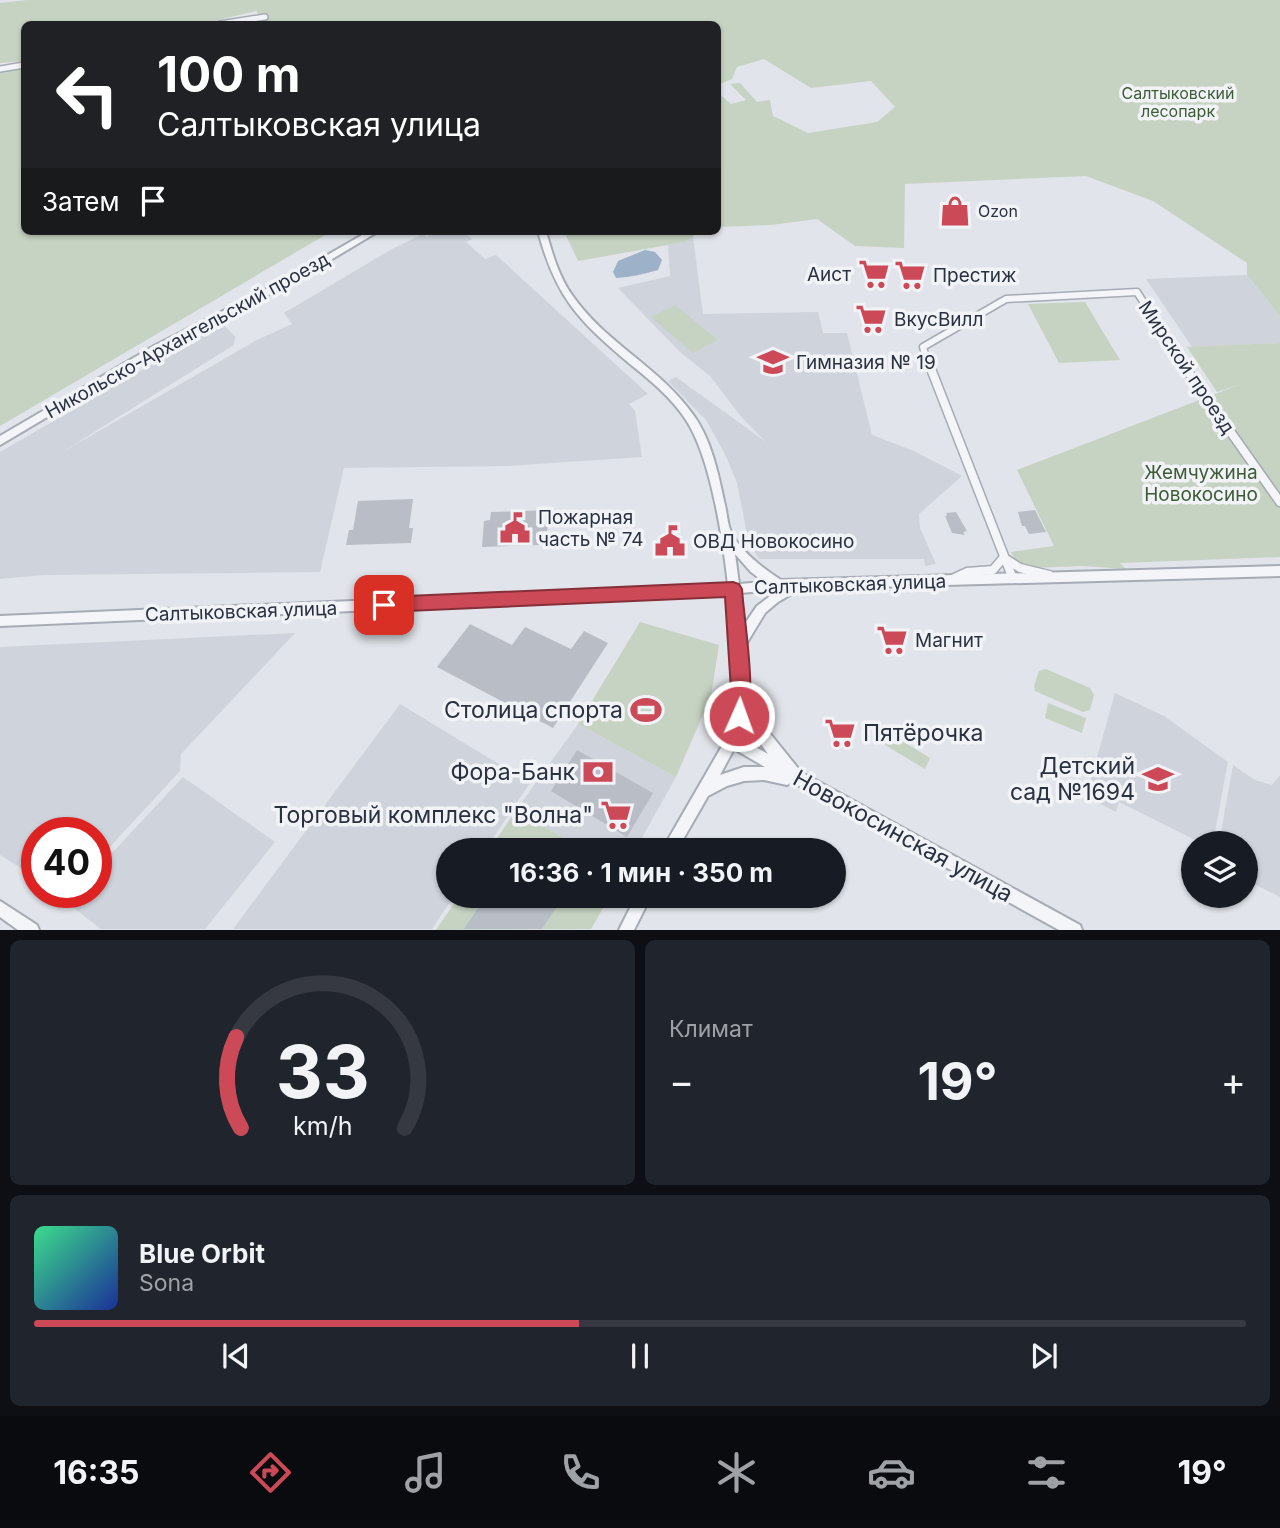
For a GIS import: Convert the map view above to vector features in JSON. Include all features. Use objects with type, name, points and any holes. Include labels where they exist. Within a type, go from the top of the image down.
[{"type":"street","points":[[239,21],[265,17]]},
{"type":"street","points":[[0,69],[21,66]]},
{"type":"street","name":"Никольско-Архангельский проезд","points":[[0,441],[147,354],[289,281],[367,235]]},
{"type":"street","points":[[543,235],[552,264],[573,304],[676,400],[692,419],[711,463],[733,589],[740,690],[737,725],[732,741],[676,838]]},
{"type":"street","name":"Мирской проезд","points":[[1013,579],[923,347],[1006,299],[1137,292],[1178,358],[1280,502]]},
{"type":"street","points":[[724,531],[761,576],[780,585]]},
{"type":"street","points":[[949,581],[967,572],[993,570],[1004,557],[1020,568],[1062,578]]},
{"type":"street","name":"Салтыковская улица","points":[[0,621],[780,585],[1280,570]]},
{"type":"street","points":[[738,647],[764,603],[799,585]]},
{"type":"street","points":[[740,690],[751,717],[770,747],[809,786]]},
{"type":"street","name":"Новокосинская улица","points":[[732,741],[809,786],[1075,929]]},
{"type":"street","points":[[702,791],[732,776],[751,771],[776,774],[809,786]]},
{"type":"street","points":[[0,908],[32,929]]},
{"type":"street","points":[[626,929],[637,908]]},
{"type":"shaded area","points":[[421,235],[468,235],[472,239],[466,242],[485,259],[496,255],[648,394],[629,404],[635,411],[642,457],[507,466],[344,468],[320,572],[44,575],[0,579],[0,452],[222,324],[235,336],[234,345],[59,454],[257,340],[292,324],[284,313],[392,249]]},
{"type":"shaded area","points":[[693,236],[703,314],[818,312],[823,333],[847,333],[872,435],[914,451],[962,476],[919,514],[920,528],[936,564],[925,566],[924,559],[759,559],[749,544],[737,483],[725,454],[706,420],[668,381],[676,377],[766,442],[742,418],[710,376],[680,352],[618,288],[670,276],[668,245],[685,242]]},
{"type":"shaded area","points":[[1247,275],[1280,316],[1280,343],[1192,347],[1146,279]]},
{"type":"shaded area","points":[[295,633],[181,754],[180,771],[112,845],[112,817],[21,817],[21,868],[0,855],[0,647]]},
{"type":"shaded area","name":"Детский сад №1694","points":[[1115,693],[1164,716],[1228,762],[1215,831],[1181,833],[1119,802],[1116,812],[1086,797]]},
{"type":"shaded area","points":[[400,704],[530,783],[493,838],[436,838],[436,908],[446,908],[432,929],[233,929]]},
{"type":"shaded area","points":[[578,724],[676,777],[642,838],[564,838],[517,809]]},
{"type":"shaded area","points":[[1233,765],[1255,780],[1272,785],[1280,775],[1280,897],[1258,886],[1258,831],[1221,831]]},
{"type":"shaded area","points":[[183,777],[275,842],[205,929],[101,929],[74,908],[112,908],[112,853]]},
{"type":"green space","name":"Салтыковский лесопарк","points":[[27,0],[1280,0],[1280,316],[1247,275],[1247,263],[1153,201],[1086,176],[905,184],[904,248],[855,246],[817,219],[771,225],[721,227],[721,96],[731,104],[746,100],[730,84],[740,83],[757,102],[770,100],[773,116],[808,133],[877,122],[895,107],[871,81],[811,88],[764,59],[737,67],[732,79],[721,84],[721,21],[239,21],[260,16],[256,11],[214,21],[21,21],[21,61],[0,63],[0,3]]},
{"type":"green space","points":[[21,69],[21,235],[325,235],[0,426],[0,73]]},
{"type":"green space","points":[[566,235],[695,235],[685,242],[578,261]]},
{"type":"green space","points":[[1085,302],[1120,360],[1059,363],[1028,304]]},
{"type":"green space","points":[[675,305],[718,340],[693,353],[651,317]]},
{"type":"green space","name":"Жемчужина Новокосино","points":[[1280,343],[1280,557],[1120,563],[1126,569],[1083,566],[1029,568],[1017,564],[1011,552],[1054,546],[1017,470],[1241,384],[1217,392],[1187,347]]},
{"type":"green space","name":"Столица спорта","points":[[640,622],[719,645],[711,696],[676,777],[578,724]]},
{"type":"green space","points":[[1046,669],[1090,688],[1094,695],[1090,710],[1083,712],[1035,691],[1039,671]]},
{"type":"green space","points":[[1048,703],[1086,718],[1082,733],[1045,718]]},
{"type":"green space","points":[[891,734],[930,758],[925,769],[885,745]]},
{"type":"green space","points":[[517,809],[564,838],[497,838]]},
{"type":"green space","points":[[451,908],[603,908],[591,929],[436,930]]},
{"type":"water","points":[[645,250],[655,252],[662,260],[658,270],[616,278],[613,272],[618,261]]},
{"type":"building","points":[[413,499],[409,528],[413,528],[411,543],[346,545],[349,530],[353,530],[358,501]]},
{"type":"building","name":"Пожарная часть № 74","points":[[553,510],[552,524],[548,525],[547,531],[541,531],[540,545],[482,547],[484,521],[490,520],[491,512]]},
{"type":"building","points":[[1035,510],[1046,532],[1029,534],[1025,526],[1022,526],[1018,512]]},
{"type":"building","points":[[956,512],[967,531],[963,532],[965,535],[952,533],[945,516],[946,513]]},
{"type":"building","points":[[470,624],[512,645],[525,627],[571,649],[584,631],[608,643],[553,728],[437,667]]},
{"type":"building","name":"Торговый комплекс \"Волна\"","points":[[577,750],[653,793],[627,837],[551,791]]},
{"type":"building","points":[[478,908],[556,908],[542,929],[464,929]]},
{"type":"place","name":"Ozon","points":[[955,211]]},
{"type":"place","name":"Аист","points":[[874,274]]},
{"type":"place","name":"Престиж","points":[[910,275]]},
{"type":"place","name":"ВкусВилл","points":[[871,319]]},
{"type":"place","name":"Гимназия № 19","points":[[773,362]]},
{"type":"place","name":"Пожарная часть № 74","points":[[515,528]]},
{"type":"place","name":"ОВД Новокосино","points":[[670,541]]},
{"type":"place","name":"Магнит","points":[[892,640]]},
{"type":"place","name":"Столица спорта","points":[[646,710]]},
{"type":"place","name":"Пятёрочка","points":[[840,733]]},
{"type":"place","name":"Фора-Банк","points":[[598,772]]},
{"type":"place","name":"Детский сад №1694","points":[[1158,779]]},
{"type":"place","name":"Торговый комплекс \"Волна\"","points":[[616,815]]},
{"type":"route","points":[[384,605],[733,589],[740,690],[739,716]]}]
